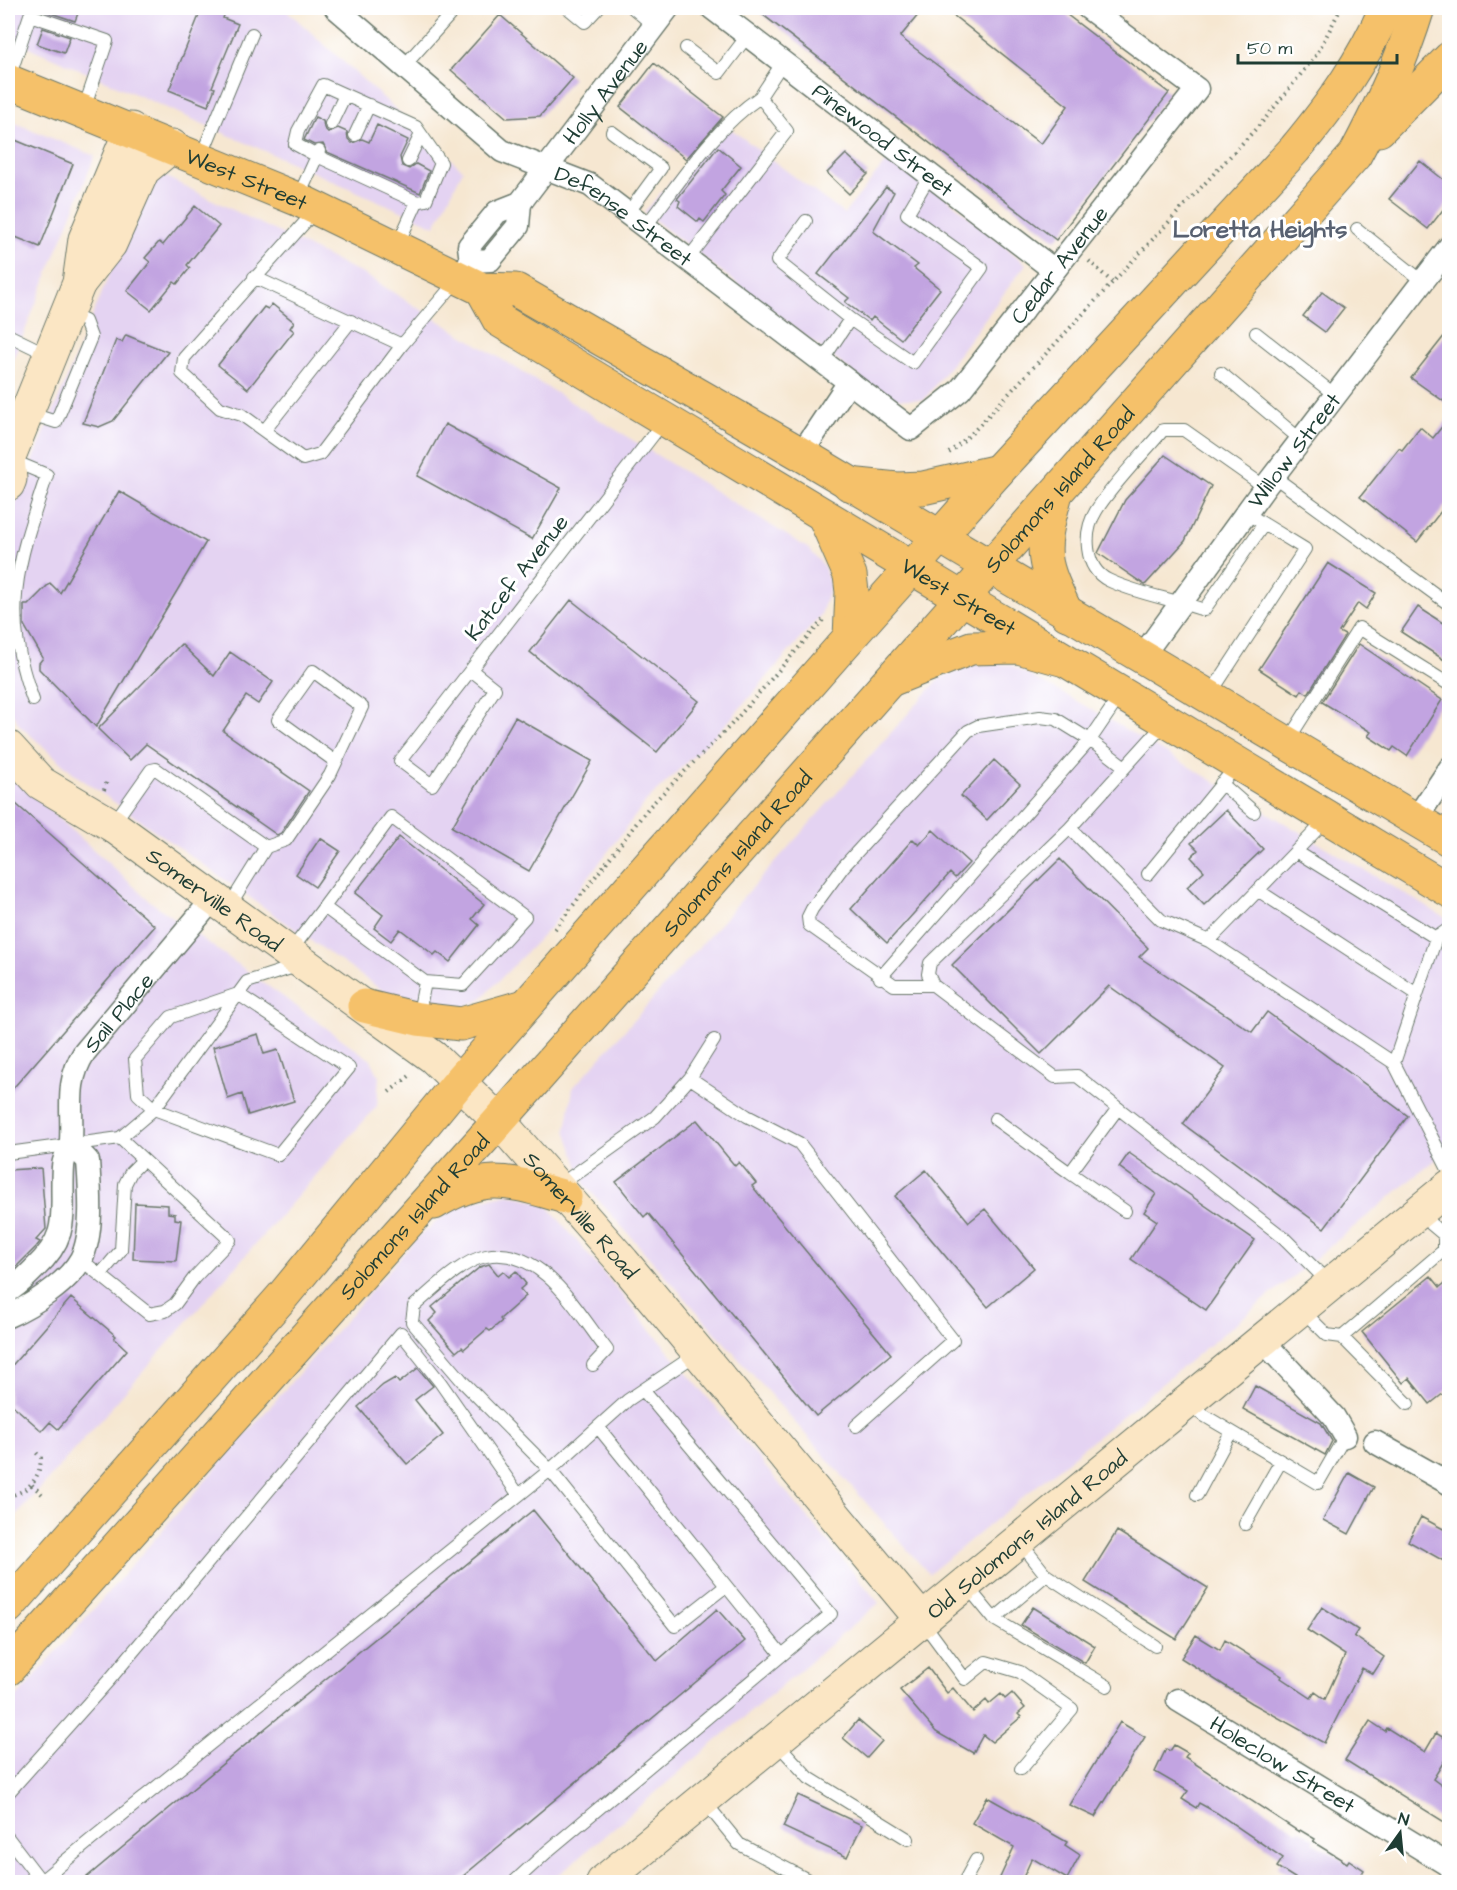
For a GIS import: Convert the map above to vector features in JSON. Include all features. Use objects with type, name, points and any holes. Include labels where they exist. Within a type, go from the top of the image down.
[{"type":"main road","name":"Solomons Island Road","points":[[8,1607],[282,1297],[838,628],[911,569],[1294,149],[1335,100],[1368,49],[1386,8]]},
{"type":"main road","name":"Solomons Island Road","points":[[8,1669],[499,1121],[1355,155],[1382,106],[1400,64],[1418,8]]},
{"type":"main road","points":[[1355,155],[1449,58]]},
{"type":"main road","name":"West Street","points":[[8,81],[186,152],[397,246],[471,276],[516,290],[801,454],[988,568],[1449,840]]},
{"type":"main road","name":"West Street","points":[[471,276],[500,320],[1166,722],[1229,774],[1328,818],[1449,891]]},
{"type":"main road","points":[[849,484],[897,489],[923,488],[998,471]]},
{"type":"main road","points":[[1056,491],[1044,536],[1043,556],[1047,573],[1067,615]]},
{"type":"main road","points":[[824,516],[850,574],[852,592],[838,628]]},
{"type":"main road","points":[[886,682],[971,648],[1018,647],[1061,659]]},
{"type":"main road","points":[[1328,818],[1395,831],[1416,819]]},
{"type":"main road","points":[[364,1006],[418,1019],[461,1024],[527,1005]]},
{"type":"main road","points":[[415,1215],[461,1186],[501,1180],[561,1192]]},
{"type":"street","name":"Defense Street","points":[[336,8],[502,151],[590,184],[911,429]]},
{"type":"street","name":"Holly Avenue","points":[[471,276],[490,260],[518,226],[520,203],[668,8]]},
{"type":"street","name":"Pinewood Street","points":[[712,8],[1054,270]]},
{"type":"street","name":"Cedar Avenue","points":[[911,429],[960,390],[1197,89],[1088,8]]},
{"type":"street","points":[[8,484],[8,459],[79,283],[85,239],[131,129]]},
{"type":"street","points":[[79,283],[110,244],[143,170],[186,152]]},
{"type":"street","name":"Willow Street","points":[[1141,658],[1182,602],[1255,519],[1269,481],[1449,246]]},
{"type":"street","points":[[801,454],[849,382]]},
{"type":"street","name":"Somerville Road","points":[[8,747],[41,783],[112,825],[433,1057],[499,1121],[561,1192],[699,1352],[922,1620]]},
{"type":"street","points":[[1416,819],[1449,768]]},
{"type":"street","name":"Sail Place","points":[[8,1291],[51,1253],[60,1238],[64,1221],[63,1165],[71,1143],[70,1099],[74,1068],[84,1053],[220,904]]},
{"type":"street","points":[[8,1316],[28,1307],[52,1290],[80,1259],[90,1204],[88,1161],[71,1143]]},
{"type":"street","name":"Old Solomons Island Road","points":[[603,1882],[1449,1186]]},
{"type":"street","points":[[1262,1340],[1334,1417],[1345,1436]]},
{"type":"street","points":[[1374,1442],[1449,1484]]},
{"type":"street","name":"Holeclow Street","points":[[1178,1700],[1449,1866]]},
{"type":"lane","points":[[404,66],[456,8]]},
{"type":"lane","points":[[568,8],[585,22],[598,8]]},
{"type":"lane","points":[[633,8],[654,26]]},
{"type":"lane","points":[[8,81],[30,15],[107,41],[83,110]]},
{"type":"lane","points":[[186,152],[252,34]]},
{"type":"lane","points":[[686,48],[719,73],[748,35]]},
{"type":"lane","points":[[637,220],[705,151],[741,110],[760,97],[783,62]]},
{"type":"lane","points":[[323,85],[369,105],[416,127],[441,163],[426,200],[417,202],[395,189],[295,144],[298,131],[323,85]]},
{"type":"lane","points":[[331,124],[345,95]]},
{"type":"lane","points":[[688,259],[787,131],[760,97]]},
{"type":"lane","points":[[355,135],[369,105]]},
{"type":"lane","points":[[612,132],[661,168],[637,220]]},
{"type":"lane","points":[[408,161],[421,134]]},
{"type":"lane","points":[[318,153],[307,204],[254,277],[184,358],[182,372],[220,408],[242,415],[303,459],[320,454],[402,345],[471,276]]},
{"type":"lane","points":[[806,221],[777,261],[850,319],[913,363],[982,268],[907,214],[930,175]]},
{"type":"lane","points":[[397,246],[417,202]]},
{"type":"lane","points":[[1357,229],[1422,281]]},
{"type":"lane","points":[[254,277],[402,345]]},
{"type":"lane","points":[[27,412],[56,422],[91,337],[85,321],[67,313]]},
{"type":"lane","points":[[822,361],[850,319]]},
{"type":"lane","points":[[265,430],[351,321]]},
{"type":"lane","points":[[1256,333],[1335,395]]},
{"type":"lane","points":[[8,335],[50,355]]},
{"type":"lane","points":[[1221,373],[1301,440]]},
{"type":"lane","name":"Katcef Avenue","points":[[471,670],[495,689],[432,784],[400,761],[665,420]]},
{"type":"lane","points":[[1182,602],[1106,579],[1094,567],[1088,554],[1095,512],[1163,430],[1184,430],[1269,481],[1449,605]]},
{"type":"lane","points":[[8,459],[47,475],[12,561],[9,606],[11,641],[20,674],[33,700]]},
{"type":"lane","points":[[1209,697],[1305,549],[1255,519]]},
{"type":"lane","points":[[1286,743],[1359,628],[1449,685]]},
{"type":"lane","points":[[220,904],[266,847],[286,840],[330,775],[362,707],[313,671],[278,720],[336,762]]},
{"type":"lane","points":[[880,978],[1090,740],[1121,695]]},
{"type":"lane","points":[[933,985],[894,985],[880,978],[809,925],[808,917],[843,867],[968,731],[978,726],[1040,717],[1056,719],[1090,740],[1125,767]]},
{"type":"lane","points":[[1166,722],[1070,828],[930,963],[928,974],[933,985],[1055,1077],[1077,1076],[1284,1238],[1330,1284]]},
{"type":"lane","points":[[112,825],[151,770],[156,769],[266,847]]},
{"type":"lane","points":[[1148,874],[1229,774],[1254,812]]},
{"type":"lane","points":[[8,1153],[120,1138],[154,1109],[247,982],[297,958],[324,907],[391,817],[525,917],[463,985],[425,982],[324,907]]},
{"type":"lane","points":[[1209,941],[1328,818]]},
{"type":"lane","points":[[1070,828],[1161,920],[1209,941],[1394,1063],[1449,1173]]},
{"type":"lane","points":[[1297,852],[1436,938]]},
{"type":"lane","points":[[1259,891],[1417,994]]},
{"type":"lane","points":[[1394,1063],[1436,938],[1449,928]]},
{"type":"lane","points":[[418,1019],[425,982]]},
{"type":"lane","points":[[238,994],[349,1068],[278,1155],[154,1109],[138,1095],[135,1059],[171,1017],[238,994]]},
{"type":"lane","points":[[561,1192],[655,1117],[690,1078],[714,1040]]},
{"type":"lane","points":[[690,1078],[747,1116],[799,1143],[953,1340],[856,1426]]},
{"type":"lane","points":[[1070,1173],[1118,1108]]},
{"type":"lane","points":[[994,1119],[1125,1211]]},
{"type":"lane","points":[[80,1259],[149,1314],[165,1311],[175,1304],[194,1278],[230,1240],[120,1138]]},
{"type":"lane","points":[[100,1275],[121,1250],[125,1184],[143,1160]]},
{"type":"lane","points":[[1342,1337],[1447,1252],[1444,1235],[1417,1212]]},
{"type":"lane","points":[[593,1365],[607,1350],[552,1280],[527,1261],[510,1257],[486,1256],[453,1273],[414,1306],[412,1322],[464,1383],[550,1470],[675,1626],[726,1586]]},
{"type":"lane","points":[[1300,1308],[1327,1335],[1342,1337],[1374,1374],[1408,1404]]},
{"type":"lane","points":[[8,1792],[110,1679],[401,1333],[440,1382],[518,1494]]},
{"type":"lane","points":[[8,1838],[42,1882],[550,1470],[643,1390],[699,1352]]},
{"type":"lane","points":[[514,1882],[549,1850],[831,1614],[643,1390]]},
{"type":"lane","points":[[1184,1404],[1318,1483],[1345,1436]]},
{"type":"lane","points":[[598,1427],[781,1654]]},
{"type":"lane","points":[[1197,1495],[1231,1432]]},
{"type":"lane","points":[[1245,1524],[1281,1461]]},
{"type":"lane","points":[[1018,1540],[1046,1575],[1155,1646]]},
{"type":"lane","points":[[994,1619],[1046,1575]]},
{"type":"lane","points":[[965,1584],[994,1619],[1107,1686]]},
{"type":"lane","points":[[922,1620],[965,1679],[986,1662],[1020,1672],[1072,1709],[1020,1769]]},
{"type":"lane","points":[[775,1741],[810,1778],[908,1839]]},
{"type":"lane","points":[[703,1800],[739,1844],[812,1882]]},
{"type":"lane","points":[[964,1882],[976,1860]]},
{"type":"path","points":[[947,455],[956,450],[1264,120],[1317,54],[1341,8]]},
{"type":"path","points":[[1073,246],[1113,282]]},
{"type":"path","points":[[552,932],[650,807],[730,726],[838,628]]},
{"type":"path","points":[[8,1496],[18,1494],[32,1485],[39,1471],[41,1458],[34,1450]]},
{"type":"path","points":[[32,1485],[44,1496]]},
{"type":"shaded area","points":[[8,8],[284,8],[463,170],[435,226],[8,38]]},
{"type":"shaded area","points":[[8,120],[95,156],[8,373]]},
{"type":"shaded area","points":[[723,123],[844,214],[893,153],[1026,264],[924,400],[886,398],[644,212]]},
{"type":"shaded area","points":[[152,170],[365,275],[809,549],[824,566],[830,586],[821,615],[729,721],[645,803],[548,930],[480,1000],[461,1008],[404,1001],[383,991],[77,776],[20,726],[8,706],[8,522]]},
{"type":"shaded area","points":[[975,664],[1010,665],[1093,710],[1449,920],[1449,1149],[929,1574],[585,1185],[566,1130],[573,1088],[939,679]]},
{"type":"shaded area","points":[[8,772],[151,902],[371,1060],[379,1076],[377,1106],[8,1525]]},
{"type":"shaded area","points":[[509,1194],[546,1204],[879,1603],[550,1882],[8,1882],[8,1707],[418,1237],[457,1205]]},
{"type":"building","points":[[50,8],[80,8],[75,21],[48,12]]},
{"type":"building","points":[[202,8],[225,13],[223,18],[238,24],[212,87],[215,88],[208,106],[169,90]]},
{"type":"building","points":[[754,8],[924,8],[900,37],[1041,144],[1068,106],[944,8],[1058,8],[1169,93],[1056,240]]},
{"type":"building","points":[[500,15],[573,78],[540,116],[507,118],[451,70]]},
{"type":"building","points":[[43,28],[70,37],[64,53],[37,44]]},
{"type":"building","points":[[654,63],[723,117],[686,159],[620,107]]},
{"type":"building","points":[[315,117],[323,121],[324,128],[328,132],[338,128],[347,132],[348,139],[352,143],[362,139],[369,142],[377,125],[408,140],[400,157],[402,166],[409,169],[416,164],[429,171],[420,193],[327,152],[323,144],[314,145],[304,140]]},
{"type":"building","points":[[8,137],[73,164],[40,247],[8,234]]},
{"type":"building","points":[[718,147],[741,166],[721,191],[725,195],[704,222],[700,219],[698,222],[678,206],[680,201],[677,199]]},
{"type":"building","points":[[846,154],[868,174],[849,194],[827,173]]},
{"type":"building","points":[[1420,161],[1449,184],[1449,202],[1428,229],[1389,199]]},
{"type":"building","points":[[886,187],[894,192],[873,231],[918,265],[914,268],[940,289],[901,339],[873,317],[870,321],[845,302],[849,298],[818,274]]},
{"type":"building","points":[[195,206],[219,226],[187,265],[190,268],[177,284],[174,282],[151,310],[127,291],[150,262],[145,258],[159,242],[163,245]]},
{"type":"building","points":[[1322,292],[1344,308],[1325,332],[1303,316]]},
{"type":"building","points":[[272,304],[294,322],[290,328],[294,331],[248,389],[218,365],[264,307],[268,309]]},
{"type":"building","points":[[1449,330],[1449,405],[1411,378]]},
{"type":"building","points":[[126,335],[168,352],[113,421],[99,427],[83,423],[116,340],[122,342]]},
{"type":"building","points":[[1449,418],[1449,501],[1417,542],[1360,497],[1399,448],[1402,450],[1420,427],[1433,438]]},
{"type":"building","points":[[445,424],[561,488],[532,539],[417,476]]},
{"type":"building","points":[[1165,455],[1211,486],[1185,541],[1145,585],[1098,553],[1125,500]]},
{"type":"building","points":[[119,491],[206,542],[96,727],[39,669],[39,663],[43,658],[24,625],[24,605],[28,605],[50,583],[60,593]]},
{"type":"building","points":[[1328,563],[1376,593],[1366,609],[1358,603],[1339,632],[1345,635],[1308,694],[1302,690],[1299,695],[1259,669]]},
{"type":"building","points":[[571,600],[699,701],[657,752],[530,652]]},
{"type":"building","points":[[1418,607],[1449,627],[1449,663],[1401,632]]},
{"type":"building","points":[[181,644],[214,676],[230,652],[273,682],[258,704],[246,696],[223,731],[309,791],[281,833],[277,835],[146,744],[130,760],[98,729]]},
{"type":"building","points":[[1359,644],[1442,700],[1407,756],[1394,747],[1391,751],[1368,736],[1371,732],[1322,702]]},
{"type":"building","points":[[515,717],[592,761],[529,871],[452,827]]},
{"type":"building","points":[[994,760],[1020,784],[987,820],[961,796]]},
{"type":"building","points":[[8,797],[155,926],[8,1094]]},
{"type":"building","points":[[1226,810],[1263,849],[1204,905],[1187,887],[1204,871],[1191,857],[1198,850],[1191,843]]},
{"type":"building","points":[[933,830],[969,863],[955,878],[950,873],[887,943],[851,909],[913,839],[919,845]]},
{"type":"building","points":[[399,837],[484,904],[472,919],[479,925],[450,962],[437,952],[434,955],[400,929],[391,941],[374,928],[383,915],[355,893]]},
{"type":"building","points":[[320,838],[340,851],[315,887],[296,874]]},
{"type":"building","points":[[1060,859],[1148,948],[1139,957],[1252,1032],[1267,1012],[1408,1116],[1324,1228],[1183,1124],[1225,1068],[1109,986],[1041,1054],[952,965]]},
{"type":"building","points":[[258,1034],[264,1054],[278,1050],[294,1101],[248,1115],[242,1094],[228,1099],[213,1047]]},
{"type":"building","points":[[697,1120],[735,1166],[739,1162],[756,1183],[752,1186],[891,1354],[816,1416],[648,1213],[644,1217],[616,1182]]},
{"type":"building","points":[[1129,1153],[1255,1240],[1206,1310],[1131,1259],[1157,1221],[1144,1212],[1156,1194],[1119,1167]]},
{"type":"building","points":[[41,1168],[46,1229],[36,1240],[40,1242],[36,1247],[8,1275],[8,1170]]},
{"type":"building","points":[[926,1170],[969,1222],[985,1209],[1034,1268],[988,1307],[895,1196]]},
{"type":"building","points":[[135,1203],[168,1205],[168,1213],[175,1214],[175,1219],[181,1220],[176,1261],[133,1259]]},
{"type":"building","points":[[489,1264],[498,1275],[503,1271],[509,1277],[516,1271],[526,1284],[520,1289],[526,1296],[490,1331],[487,1329],[464,1349],[462,1347],[456,1352],[429,1321],[437,1313],[432,1307],[480,1267]]},
{"type":"building","points":[[1431,1276],[1440,1287],[1449,1280],[1449,1389],[1430,1404],[1409,1378],[1403,1383],[1362,1332]]},
{"type":"building","points":[[71,1298],[116,1336],[114,1338],[127,1350],[58,1429],[50,1422],[42,1431],[9,1402],[8,1370]]},
{"type":"building","points":[[418,1368],[433,1386],[415,1400],[443,1435],[407,1464],[358,1407],[383,1385],[395,1378],[399,1383]]},
{"type":"building","points":[[1255,1386],[1321,1423],[1332,1441],[1325,1455],[1243,1409]]},
{"type":"building","points":[[1349,1473],[1374,1487],[1349,1534],[1323,1520]]},
{"type":"building","points":[[533,1510],[657,1661],[717,1609],[745,1641],[456,1882],[81,1882],[268,1726]]},
{"type":"building","points":[[1421,1517],[1449,1532],[1449,1564],[1408,1541]]},
{"type":"building","points":[[1117,1531],[1208,1588],[1176,1639],[1085,1582]]},
{"type":"building","points":[[1033,1607],[1095,1646],[1085,1663],[1021,1625]]},
{"type":"building","points":[[1322,1607],[1358,1630],[1354,1636],[1384,1657],[1373,1674],[1362,1668],[1324,1743],[1252,1703],[1181,1658],[1196,1635],[1220,1650],[1225,1640],[1282,1676],[1281,1678],[1311,1698],[1315,1692],[1325,1699],[1345,1655],[1307,1630]]},
{"type":"building","points":[[928,1668],[947,1693],[953,1688],[973,1712],[986,1700],[989,1704],[1001,1694],[1005,1699],[1012,1693],[1025,1708],[1018,1714],[1021,1717],[992,1742],[983,1735],[973,1753],[936,1732],[900,1690]]},
{"type":"building","points":[[858,1720],[882,1741],[867,1758],[843,1738]]},
{"type":"building","points":[[1370,1721],[1385,1731],[1387,1728],[1425,1752],[1436,1733],[1449,1741],[1449,1753],[1433,1779],[1449,1791],[1449,1825],[1345,1760]]},
{"type":"building","points":[[1120,1722],[1145,1737],[1095,1817],[1069,1805]]},
{"type":"building","points":[[1174,1745],[1188,1753],[1185,1757],[1299,1832],[1300,1830],[1315,1839],[1313,1842],[1347,1863],[1349,1860],[1364,1870],[1357,1882],[1301,1882],[1277,1867],[1283,1858],[1217,1813],[1199,1803],[1196,1808],[1182,1799],[1188,1791],[1155,1772],[1166,1749],[1170,1751]]},
{"type":"building","points":[[798,1795],[862,1825],[847,1857],[783,1827]]},
{"type":"building","points":[[987,1797],[1067,1842],[1065,1845],[1080,1855],[1067,1879],[1032,1858],[1021,1882],[998,1882],[1014,1847],[972,1823]]},
{"type":"district","name":"Loretta Heights","points":[[1260,229]]}]
